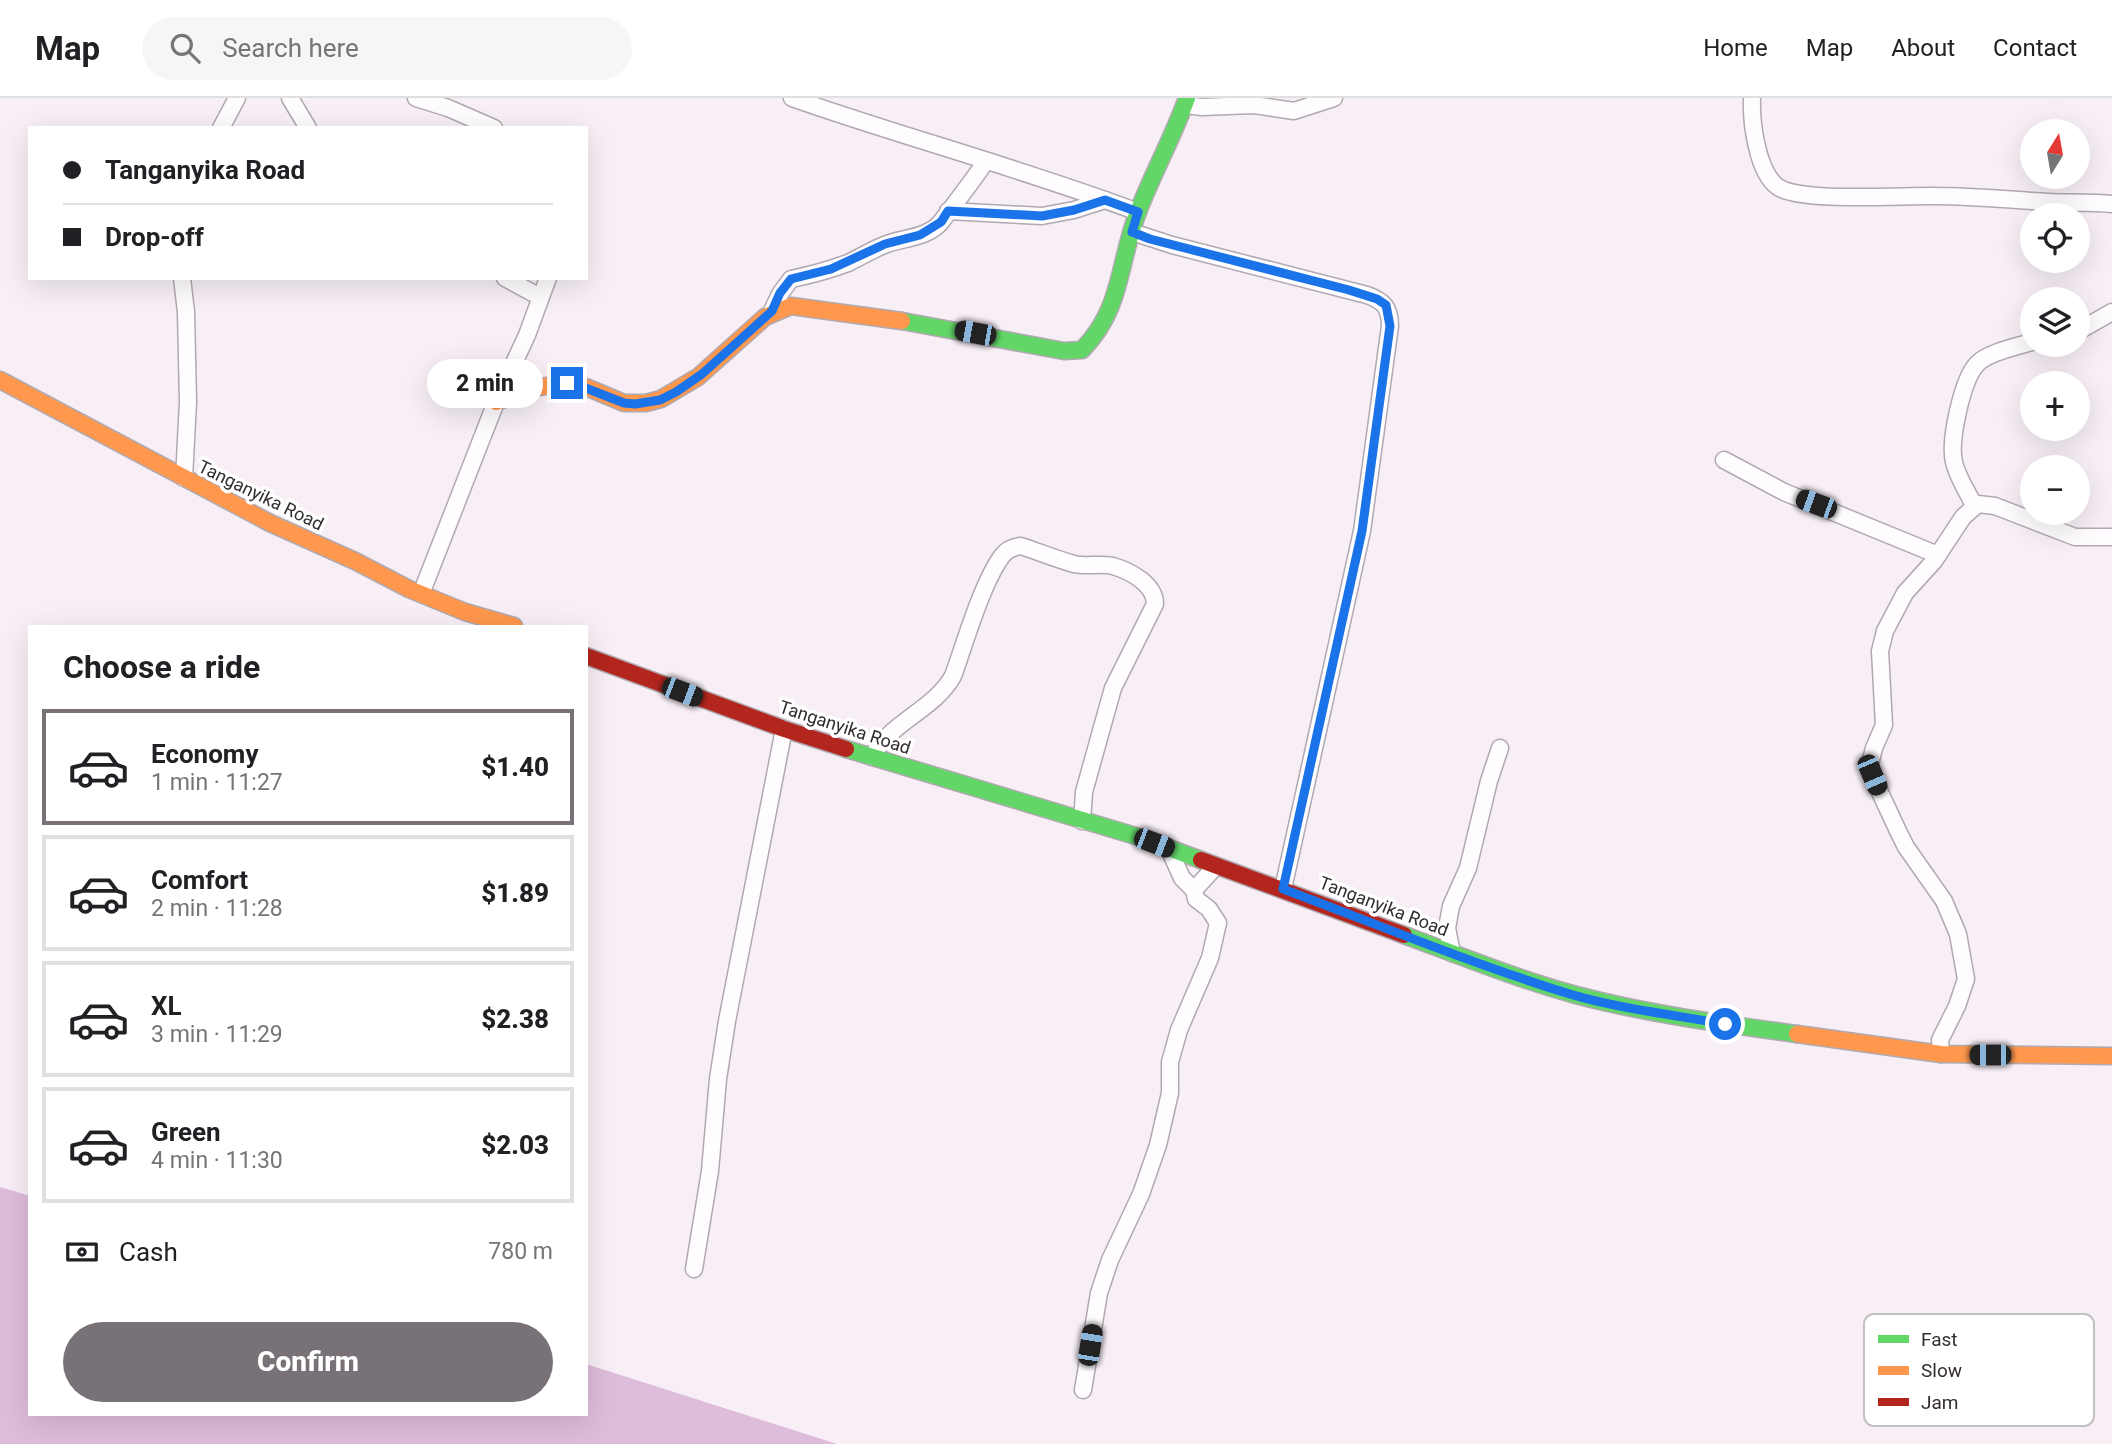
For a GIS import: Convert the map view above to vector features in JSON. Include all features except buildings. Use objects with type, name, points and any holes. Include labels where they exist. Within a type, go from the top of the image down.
[{"type":"street","points":[[222,126],[237,98]]},
{"type":"street","points":[[290,98],[307,126]]},
{"type":"street","points":[[416,98],[489,126]]},
{"type":"street","points":[[792,98],[1138,212]]},
{"type":"street","points":[[772,311],[791,306],[851,313],[1077,352],[1096,336],[1109,314],[1138,212],[1186,101],[1202,107],[1254,105],[1294,111],[1334,98]]},
{"type":"street","points":[[1752,98],[1753,127],[1758,149],[1766,171],[1776,186],[1785,190],[1809,195],[1936,196],[2112,204]]},
{"type":"street","points":[[496,402],[555,383],[575,384],[624,403],[660,400],[702,374],[772,311],[780,293],[791,279],[831,269],[885,244],[920,235],[941,222],[986,161]]},
{"type":"street","points":[[948,211],[1042,216],[1105,200]]},
{"type":"street","points":[[1132,232],[1172,245],[1367,295],[1386,305],[1389,312],[1390,326],[1362,531],[1283,889]]},
{"type":"street","points":[[182,280],[186,312],[188,402],[184,478]]},
{"type":"street","points":[[509,280],[540,297]]},
{"type":"street","points":[[421,594],[547,280]]},
{"type":"street","points":[[2090,325],[2112,312]]},
{"type":"street","points":[[1975,506],[1954,463],[1954,431],[1961,400],[1977,364],[1985,358],[2020,346]]},
{"type":"street","name":"Tanganyika Road","points":[[0,380],[270,523],[421,594],[465,612],[510,625]]},
{"type":"street","points":[[1724,460],[1784,492],[1937,555]]},
{"type":"street","points":[[1941,1054],[1940,1040],[1957,1006],[1966,979],[1960,942],[1944,901],[1902,839],[1870,768],[1874,748],[1884,725],[1880,651],[1885,631],[1905,593],[1937,555],[1963,517],[1975,506],[1984,503],[1995,506],[2075,537],[2112,537]]},
{"type":"street","points":[[872,757],[886,737],[945,691],[993,573],[1013,547],[1021,546],[1075,564],[1112,566],[1128,572],[1150,587],[1155,594],[1155,604],[1113,688],[1084,792],[1082,821]]},
{"type":"street","name":"Tanganyika Road","points":[[588,657],[784,729],[1139,837],[1452,953],[1576,995],[1654,1012],[1941,1054],[2112,1056]]},
{"type":"street","points":[[694,1269],[710,1171],[718,1079],[727,1021],[784,729]]},
{"type":"street","points":[[1452,953],[1447,928],[1451,906],[1468,868],[1489,781],[1500,748]]},
{"type":"street","points":[[1083,1390],[1099,1293],[1110,1260],[1141,1194],[1158,1145],[1170,1093],[1170,1062],[1179,1030],[1216,940],[1218,923],[1209,909],[1196,899],[1194,890],[1182,878],[1169,849]]},
{"type":"street","points":[[1194,890],[1216,867]]},
{"type":"shaded area","points":[[0,1187],[28,1195],[28,1416],[588,1416],[588,1365],[837,1444],[0,1444]]},
{"type":"traffic: fast","points":[[902,321],[1064,351],[1082,350],[1105,318],[1118,284],[1138,212],[1187,98]]},
{"type":"traffic: fast","points":[[846,749],[1139,837],[1201,860]]},
{"type":"traffic: fast","points":[[1404,935],[1511,975],[1603,1002],[1797,1034]]},
{"type":"traffic: slow","points":[[496,402],[534,388],[564,383],[586,387],[624,403],[646,403],[661,399],[698,377],[765,317],[791,306],[902,321]]},
{"type":"traffic: slow","points":[[0,380],[270,523],[355,561],[409,589],[465,612],[510,625]]},
{"type":"traffic: slow","points":[[1797,1034],[1941,1054],[2112,1056]]},
{"type":"traffic: jam","points":[[588,657],[846,749]]},
{"type":"traffic: jam","points":[[1201,860],[1404,935]]},
{"type":"route","points":[[567,383],[624,403],[660,400],[702,374],[772,311],[780,293],[791,279],[831,269],[885,244],[920,235],[941,222],[948,211],[1042,216],[1105,200],[1138,212],[1132,232],[1150,239],[1377,299],[1386,305],[1390,326],[1362,531],[1283,889],[1510,974],[1576,995],[1725,1024]]}]
